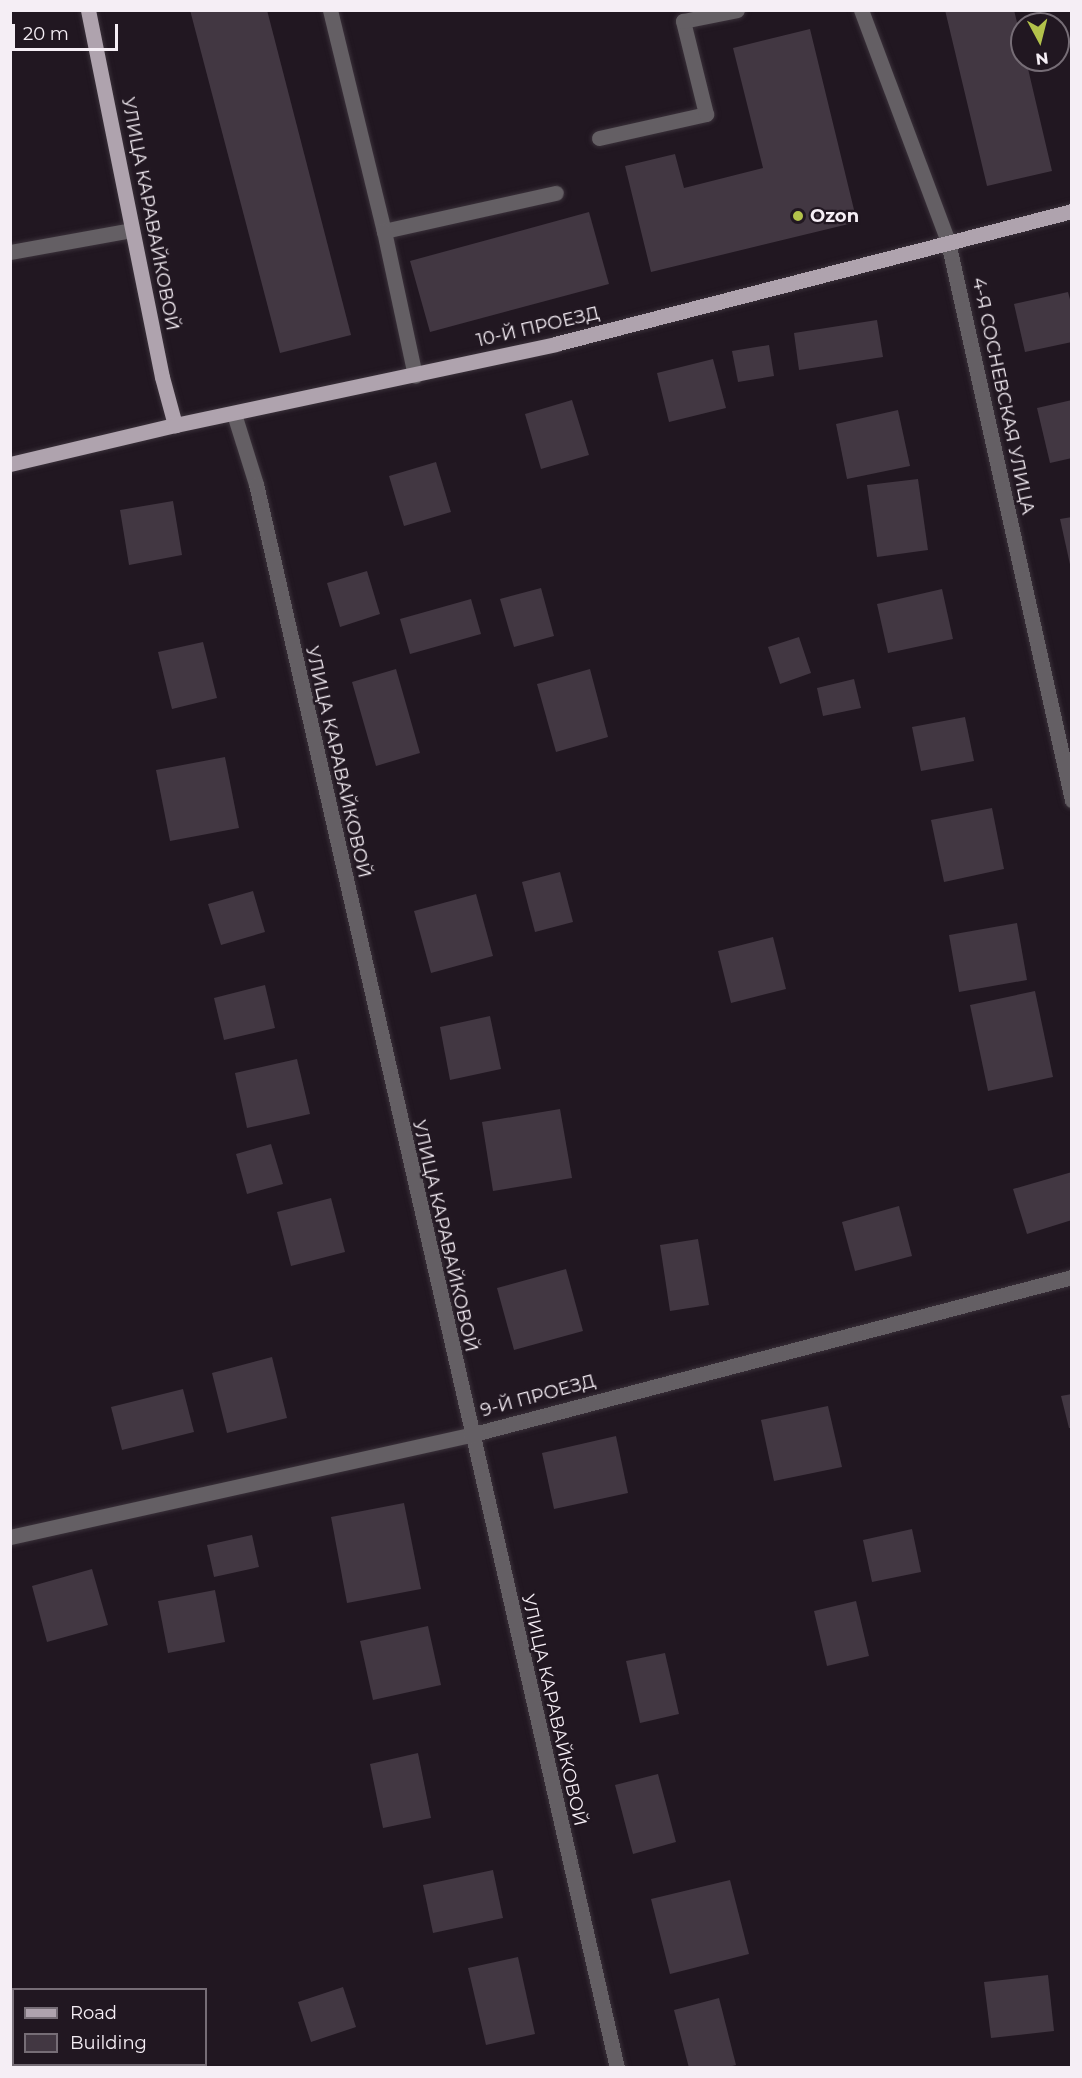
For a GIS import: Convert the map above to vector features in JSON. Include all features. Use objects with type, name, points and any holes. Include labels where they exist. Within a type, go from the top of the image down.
[{"type":"main road","name":"УЛИЦА КАРАВАЙКОВОЙ","points":[[88,10],[174,425]]},
{"type":"main road","name":"10-Й ПРОЕЗД","points":[[10,464],[174,425],[415,376],[555,344],[1071,211]]},
{"type":"street","points":[[330,10],[384,231],[415,376]]},
{"type":"street","points":[[598,138],[706,114],[683,21],[737,10]]},
{"type":"street","name":"4-Я СОСНЕВСКАЯ УЛИЦА","points":[[861,10],[948,242],[1071,800]]},
{"type":"street","points":[[384,231],[556,193]]},
{"type":"street","points":[[10,252],[132,230]]},
{"type":"street","name":"УЛИЦА КАРАВАЙКОВОЙ","points":[[234,414],[258,496],[470,1434],[617,2067]]},
{"type":"street","name":"9-Й ПРОЕЗД","points":[[10,1537],[470,1434],[1071,1277]]},
{"type":"building","points":[[190,10],[267,10],[351,335],[280,353]]},
{"type":"building","points":[[945,10],[1014,10],[1014,12],[1010,12],[1010,72],[1029,72],[1052,171],[987,186]]},
{"type":"building","points":[[810,29],[857,222],[651,272],[625,166],[675,154],[684,188],[763,168],[733,48]]},
{"type":"building","points":[[589,212],[609,284],[430,332],[410,261]]},
{"type":"building","points":[[1068,292],[1072,307],[1072,342],[1025,352],[1014,304]]},
{"type":"building","points":[[877,320],[883,357],[799,370],[794,333]]},
{"type":"building","points":[[769,345],[774,376],[738,382],[732,351]]},
{"type":"building","points":[[713,359],[726,408],[669,422],[657,373]]},
{"type":"building","points":[[572,400],[589,455],[541,469],[525,414]]},
{"type":"building","points":[[1072,400],[1072,458],[1050,463],[1037,408]]},
{"type":"building","points":[[898,410],[910,466],[847,479],[836,424]]},
{"type":"building","points":[[436,462],[451,512],[404,526],[389,476]]},
{"type":"building","points":[[918,479],[928,550],[877,557],[867,485]]},
{"type":"building","points":[[173,501],[182,555],[129,565],[120,510]]},
{"type":"building","points":[[1072,517],[1072,569],[1071,569],[1060,519]]},
{"type":"building","points":[[367,571],[380,614],[340,627],[327,583]]},
{"type":"building","points":[[541,588],[554,636],[514,647],[500,599]]},
{"type":"building","points":[[942,589],[953,639],[888,653],[877,604]]},
{"type":"building","points":[[471,599],[481,634],[410,654],[400,619]]},
{"type":"building","points":[[799,637],[811,673],[780,684],[768,647]]},
{"type":"building","points":[[203,642],[217,698],[172,709],[158,652]]},
{"type":"building","points":[[396,669],[420,753],[376,766],[352,682]]},
{"type":"building","points":[[590,669],[608,737],[556,752],[537,684]]},
{"type":"building","points":[[854,679],[861,708],[823,716],[817,688]]},
{"type":"building","points":[[965,717],[974,761],[921,771],[912,727]]},
{"type":"building","points":[[225,757],[239,828],[170,841],[156,770]]},
{"type":"building","points":[[992,808],[1004,869],[944,882],[931,820]]},
{"type":"building","points":[[560,872],[573,922],[535,932],[522,882]]},
{"type":"building","points":[[253,891],[265,932],[221,945],[208,904]]},
{"type":"building","points":[[476,894],[493,956],[431,973],[414,911]]},
{"type":"building","points":[[1017,923],[1027,980],[959,992],[949,935]]},
{"type":"building","points":[[773,937],[786,989],[731,1003],[718,951]]},
{"type":"building","points":[[265,985],[275,1028],[224,1040],[214,998]]},
{"type":"building","points":[[1035,991],[1053,1077],[988,1091],[970,1005]]},
{"type":"building","points":[[490,1016],[501,1069],[450,1080],[440,1027]]},
{"type":"building","points":[[297,1059],[310,1114],[247,1128],[235,1073]]},
{"type":"building","points":[[560,1109],[572,1178],[493,1191],[482,1122]]},
{"type":"building","points":[[271,1144],[283,1184],[247,1194],[236,1154]]},
{"type":"building","points":[[1072,1172],[1072,1220],[1027,1234],[1013,1189]]},
{"type":"building","points":[[331,1198],[345,1252],[291,1266],[277,1212]]},
{"type":"building","points":[[899,1206],[912,1256],[855,1271],[842,1222]]},
{"type":"building","points":[[698,1239],[709,1305],[670,1311],[660,1245]]},
{"type":"building","points":[[566,1269],[583,1331],[514,1350],[497,1288]]},
{"type":"building","points":[[272,1357],[287,1418],[227,1433],[212,1373]]},
{"type":"building","points":[[183,1389],[194,1432],[122,1450],[111,1407]]},
{"type":"building","points":[[1072,1394],[1072,1428],[1069,1428],[1061,1396]]},
{"type":"building","points":[[828,1406],[842,1467],[774,1481],[761,1420]]},
{"type":"building","points":[[616,1436],[628,1493],[554,1509],[542,1453]]},
{"type":"building","points":[[404,1503],[421,1589],[347,1603],[331,1517]]},
{"type":"building","points":[[912,1529],[921,1572],[872,1582],[863,1540]]},
{"type":"building","points":[[252,1535],[259,1567],[214,1577],[207,1545]]},
{"type":"building","points":[[92,1569],[108,1625],[47,1642],[32,1586]]},
{"type":"building","points":[[215,1590],[225,1642],[168,1653],[158,1601]]},
{"type":"building","points":[[856,1601],[869,1656],[827,1666],[814,1611]]},
{"type":"building","points":[[428,1626],[441,1685],[373,1700],[360,1641]]},
{"type":"building","points":[[665,1653],[679,1714],[640,1723],[626,1661]]},
{"type":"building","points":[[418,1753],[431,1818],[383,1828],[370,1764]]},
{"type":"building","points":[[658,1774],[676,1842],[633,1854],[615,1785]]},
{"type":"building","points":[[493,1870],[503,1918],[433,1933],[423,1885]]},
{"type":"building","points":[[730,1880],[749,1954],[670,1974],[651,1899]]},
{"type":"building","points":[[518,1957],[535,2034],[486,2045],[468,1968]]},
{"type":"building","points":[[1048,1975],[1054,2031],[991,2038],[984,1982]]},
{"type":"building","points":[[343,1987],[356,2027],[311,2042],[298,2002]]},
{"type":"building","points":[[719,1998],[736,2065],[724,2068],[689,2068],[674,2010]]},
{"type":"building","points":[[10,2056],[12,2056],[12,2066],[32,2066],[32,2068],[10,2068]]},
{"type":"place","name":"Ozon","points":[[798,216]]}]
